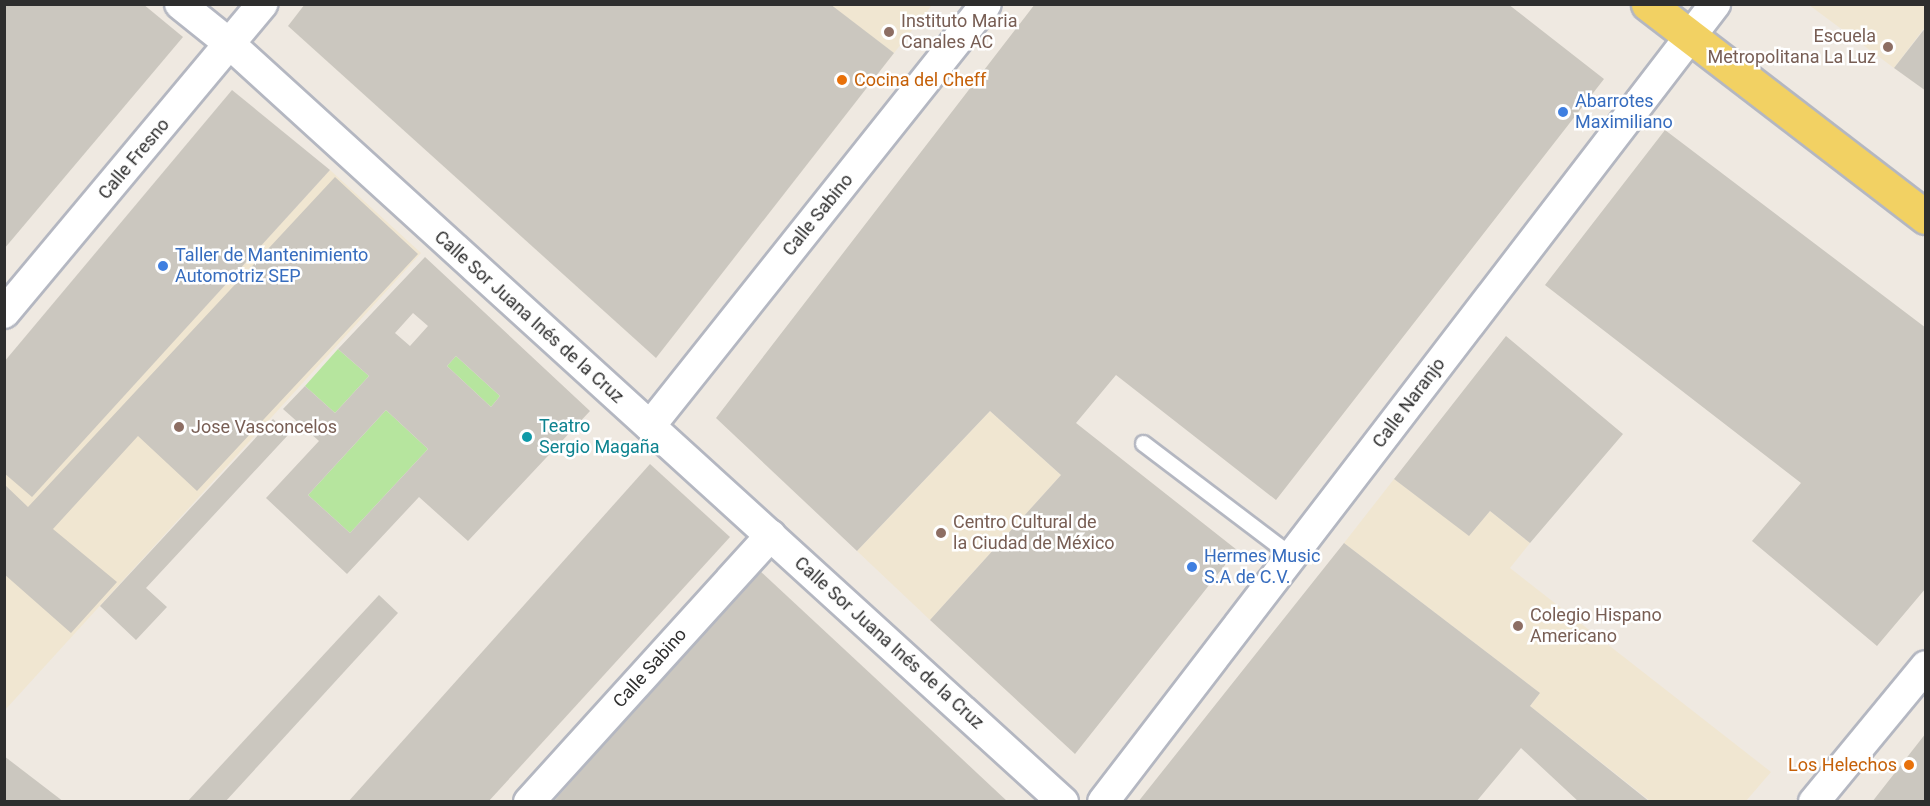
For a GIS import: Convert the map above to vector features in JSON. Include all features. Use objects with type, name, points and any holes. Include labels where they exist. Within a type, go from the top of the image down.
[{"type":"main road","points":[[1648,4],[1926,218]]},
{"type":"street","name":"Calle Sor Juana Inés de la Cruz","points":[[180,4],[231,45],[1063,801]]},
{"type":"street","name":"Calle Fresno","points":[[4,313],[231,45],[262,4]]},
{"type":"street","name":"Calle Sabino","points":[[650,426],[986,4]]},
{"type":"street","name":"Calle Naranjo","points":[[1103,801],[1715,4]]},
{"type":"street","name":"Calle Sabino","points":[[529,801],[771,535]]},
{"type":"street","points":[[1814,801],[1926,666]]},
{"type":"lane","points":[[1143,443],[1292,556]]},
{"type":"shaded area","name":"Instituto Maria Canales AC","points":[[830,5],[932,5],[894,53]]},
{"type":"shaded area","name":"Escuela Metropolitana La Luz","points":[[1809,5],[1925,5],[1925,27],[1894,68]]},
{"type":"shaded area","name":"Jose Vasconcelos","points":[[330,170],[421,253],[5,710],[5,473],[137,381]]},
{"type":"shaded area","name":"Centro Cultural de la Ciudad de México","points":[[990,411],[1061,475],[930,620],[857,551]]},
{"type":"shaded area","name":"Colegio Hispano Americano","points":[[1394,479],[1469,535],[1490,511],[1530,543],[1510,568],[1771,772],[1746,801],[1650,801],[1530,706],[1540,693],[1344,543]]},
{"type":"green space","points":[[338,349],[369,376],[335,413],[305,386]]},
{"type":"green space","points":[[456,356],[500,396],[491,407],[447,366]]},
{"type":"green space","points":[[386,410],[428,449],[350,533],[308,495]]},
{"type":"building","points":[[4,4],[143,4],[183,37],[4,249]]},
{"type":"building","points":[[305,4],[830,4],[894,53],[656,358],[288,26]]},
{"type":"building","points":[[1035,4],[1508,4],[1604,79],[1276,500],[1116,375],[1076,423],[1237,550],[1075,754],[930,620],[1061,475],[990,411],[857,551],[716,418]]},
{"type":"building","points":[[1926,27],[1926,91],[1894,68]]},
{"type":"building","name":"Taller de Mantenimiento Automotriz SEP","points":[[232,90],[330,170],[32,497],[4,473],[4,362]]},
{"type":"building","points":[[1665,130],[1926,328],[1926,588],[1877,646],[1752,541],[1801,483],[1545,285]]},
{"type":"building","name":"Jose Vasconcelos","points":[[335,177],[418,254],[197,491],[138,436],[53,529],[117,582],[71,633],[4,574],[4,484],[28,507]]},
{"type":"building","points":[[425,257],[590,411],[468,541],[419,497],[347,574],[266,498],[319,441],[283,409],[305,386],[335,413],[369,376],[338,349]],"holes":[[[413,313],[428,326],[410,346],[395,333]],[[456,356],[500,396],[491,407],[447,366]],[[386,410],[428,449],[350,533],[308,495]]]},
{"type":"building","points":[[1506,336],[1623,434],[1530,543],[1490,511],[1469,536],[1394,479]]},
{"type":"building","points":[[273,419],[289,434],[146,588],[167,607],[136,640],[100,606]]},
{"type":"building","points":[[650,464],[730,537],[488,802],[348,802]]},
{"type":"building","points":[[1344,543],[1540,693],[1530,706],[1650,802],[1579,802],[1521,748],[1476,802],[1138,802]]},
{"type":"building","points":[[759,570],[930,729],[1008,802],[553,802]]},
{"type":"building","points":[[379,595],[398,613],[225,802],[187,802]]},
{"type":"building","points":[[1926,733],[1926,802],[1872,802],[1901,765]]},
{"type":"building","points":[[4,756],[64,802],[6,802]]},
{"type":"place","name":"Instituto Maria Canales AC","points":[[889,32]]},
{"type":"place","name":"Escuela Metropolitana La Luz","points":[[1888,47]]},
{"type":"place","name":"Cocina del Cheff","points":[[842,80]]},
{"type":"place","name":"Abarrotes Maximiliano","points":[[1563,112]]},
{"type":"place","name":"Taller de Mantenimiento Automotriz SEP","points":[[163,266]]},
{"type":"place","name":"Jose Vasconcelos","points":[[179,427]]},
{"type":"place","name":"Teatro Sergio Magaña","points":[[527,437]]},
{"type":"place","name":"Centro Cultural de la Ciudad de México","points":[[941,533]]},
{"type":"place","name":"Hermes Music S.A de C.V.","points":[[1192,567]]},
{"type":"place","name":"Colegio Hispano Americano","points":[[1518,626]]},
{"type":"place","name":"Los Helechos","points":[[1909,765]]}]
